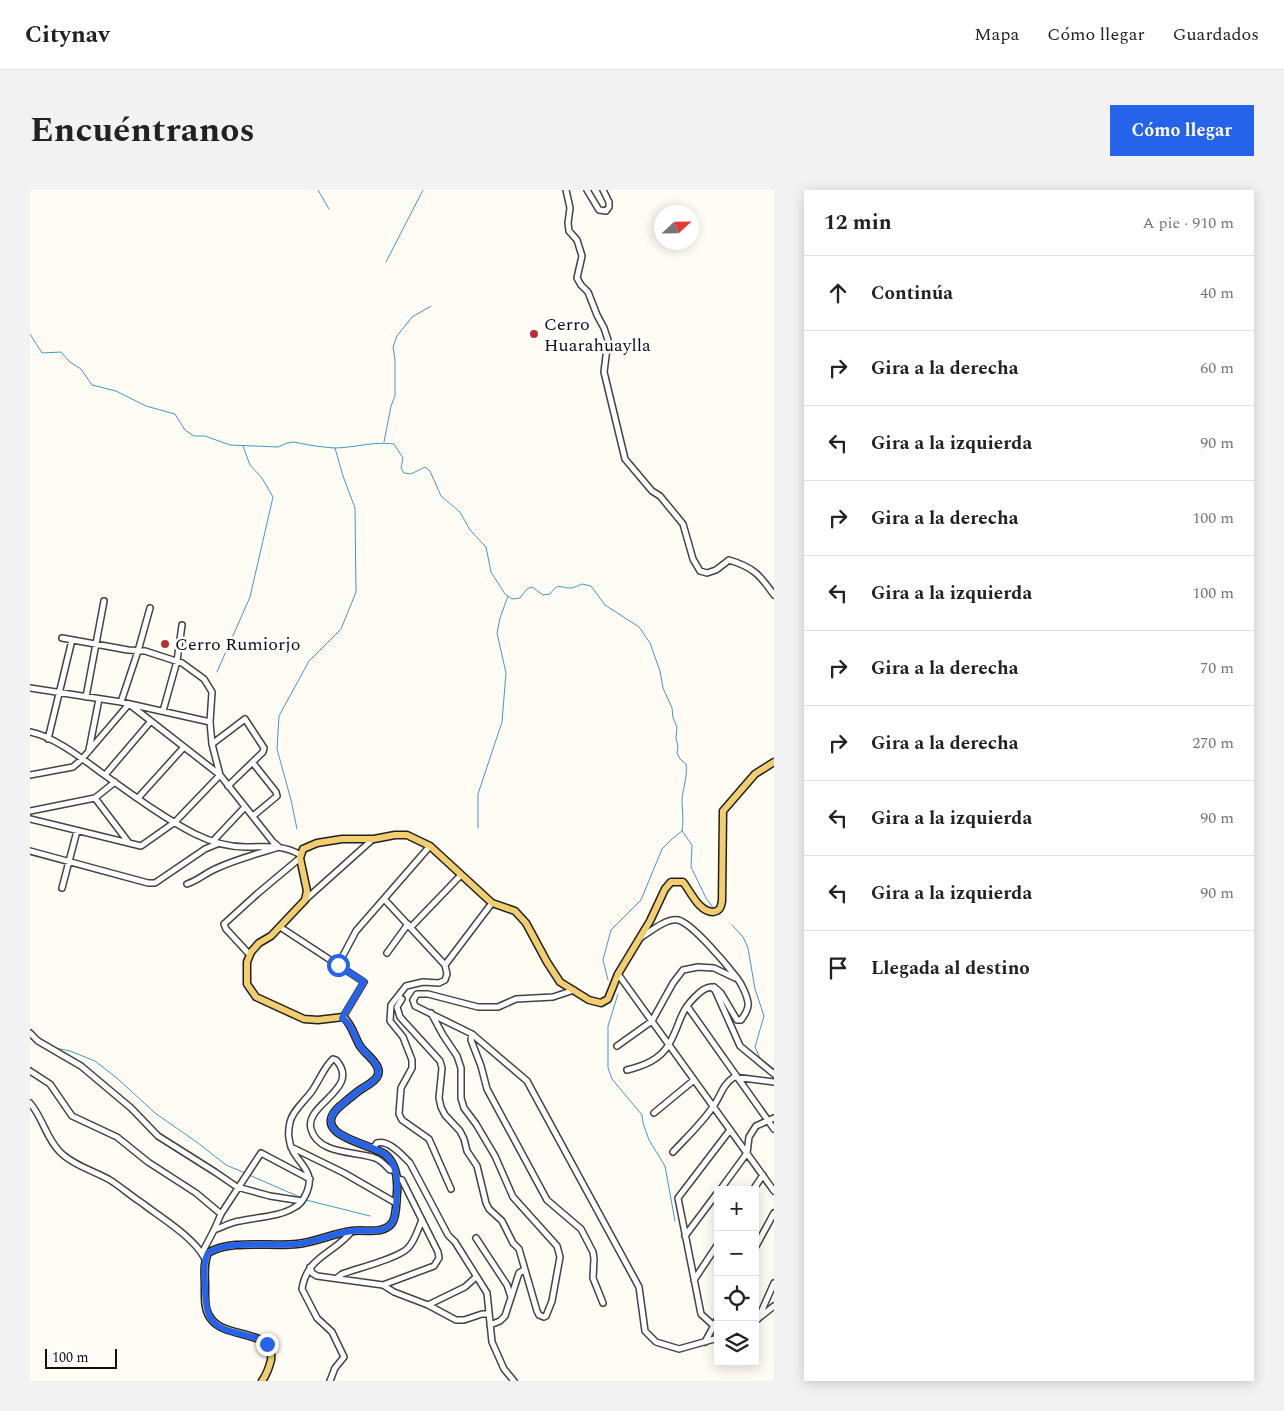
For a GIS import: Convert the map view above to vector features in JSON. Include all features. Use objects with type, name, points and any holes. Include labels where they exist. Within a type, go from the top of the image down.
[{"type":"main road","points":[[262,1381],[268,1372],[270,1364],[270,1349],[263,1340],[222,1329],[213,1322],[207,1313],[203,1256],[223,1247],[298,1244],[352,1231],[380,1231],[392,1222],[398,1178],[386,1155],[373,1148],[347,1139],[336,1132],[332,1123],[334,1113],[360,1090],[369,1086],[378,1076],[376,1063],[361,1047],[348,1021],[342,1018],[304,1019],[256,997],[247,984],[246,967],[250,956],[259,943],[270,936],[305,900],[307,892],[300,857],[303,849],[317,843],[342,839],[374,839],[394,835],[407,835],[430,846],[492,902],[515,911],[526,923],[560,982],[589,1000],[601,1003],[608,999],[618,974],[650,921],[665,889],[671,882],[683,882],[700,906],[710,912],[721,908],[723,811],[755,774],[774,762]]},
{"type":"street","points":[[566,190],[570,208],[569,231],[577,240],[582,256],[577,278],[588,292],[608,340],[604,372],[625,460],[652,491],[660,496],[683,524],[690,552],[700,571],[707,573],[716,570],[729,560],[745,565],[759,575],[774,595]]},
{"type":"street","points":[[587,190],[599,210],[606,211],[609,207],[609,202],[603,190]]},
{"type":"street","points":[[86,697],[104,602]]},
{"type":"street","points":[[121,702],[150,608]]},
{"type":"street","points":[[163,711],[177,661],[182,625]]},
{"type":"street","points":[[62,638],[138,650],[177,661],[204,679],[212,692],[210,722],[212,744],[220,775]]},
{"type":"street","points":[[48,739],[72,640]]},
{"type":"street","points":[[30,688],[121,702],[210,722]]},
{"type":"street","points":[[89,751],[100,699]]},
{"type":"street","points":[[30,775],[73,767],[129,704]]},
{"type":"street","points":[[129,704],[220,775],[279,847]]},
{"type":"street","points":[[212,744],[245,719],[264,750],[228,786]]},
{"type":"street","points":[[105,775],[151,721]]},
{"type":"street","points":[[30,732],[48,739],[82,759],[138,798],[196,834],[215,842],[233,846],[279,847],[291,850],[300,857],[224,924],[250,956]]},
{"type":"street","points":[[138,798],[184,747]]},
{"type":"street","points":[[253,763],[276,792],[276,796],[253,816]]},
{"type":"street","points":[[30,819],[141,846],[175,822],[220,775]]},
{"type":"street","points":[[30,811],[95,798],[115,782]]},
{"type":"street","points":[[95,798],[129,843]]},
{"type":"street","points":[[30,851],[148,883],[155,883],[215,842],[245,807]]},
{"type":"street","points":[[62,888],[77,831]]},
{"type":"street","points":[[305,900],[374,839]]},
{"type":"street","points":[[338,965],[356,931],[385,900],[430,846]]},
{"type":"street","points":[[187,884],[197,881],[213,870],[253,854],[279,847]]},
{"type":"street","points":[[386,953],[409,926],[461,875]]},
{"type":"street","points":[[385,900],[445,965],[447,974],[445,980],[439,983],[423,982],[406,986],[391,1005],[390,1021],[403,1037],[412,1060],[412,1068],[401,1088],[399,1114],[402,1120],[429,1139],[451,1189]]},
{"type":"street","points":[[445,965],[492,902]]},
{"type":"street","points":[[627,1070],[647,1065],[669,1045],[682,1011],[705,988],[715,987],[721,993],[737,1020],[741,1020],[745,1014],[748,1003],[738,979],[702,939],[679,920],[669,921],[640,938]]},
{"type":"street","points":[[280,926],[364,982],[342,1018]]},
{"type":"street","points":[[617,1046],[652,1021],[673,983],[683,970],[698,967],[714,968],[738,979]]},
{"type":"street","points":[[618,974],[772,1188]]},
{"type":"street","points":[[711,986],[715,990],[740,1046],[774,1074]]},
{"type":"street","points":[[413,1000],[417,994],[428,994],[478,1007],[498,1007],[516,999],[552,998],[574,990]]},
{"type":"street","points":[[400,996],[413,1000]]},
{"type":"street","points":[[400,996],[397,1012],[440,1061],[442,1068],[439,1098],[441,1107],[445,1115],[460,1131],[467,1151],[477,1166],[489,1209],[502,1221],[513,1243],[519,1249],[537,1311],[539,1315],[544,1317],[552,1301],[560,1257],[559,1251],[557,1246],[513,1197],[495,1156],[464,1108],[461,1068],[457,1056],[431,1013]]},
{"type":"street","points":[[413,1000],[415,1006],[472,1034],[526,1081],[639,1287],[645,1331],[656,1342],[679,1349],[714,1339]]},
{"type":"street","points":[[687,1006],[774,1129]]},
{"type":"street","points":[[30,1033],[38,1041],[82,1066],[130,1108],[158,1136],[237,1188],[302,1201]]},
{"type":"street","points":[[472,1034],[471,1040],[487,1089],[547,1200],[581,1229],[589,1244],[594,1259],[593,1278],[603,1303]]},
{"type":"street","points":[[214,1230],[237,1221],[295,1208],[302,1201],[308,1190],[310,1179],[306,1168],[295,1157],[290,1147],[290,1122],[331,1060],[335,1059],[339,1063],[342,1071],[341,1085],[316,1111],[311,1119],[310,1128],[314,1136],[332,1149],[374,1158],[390,1170],[395,1170]]},
{"type":"street","points":[[30,1071],[50,1084],[72,1116],[117,1137],[148,1162],[196,1193],[221,1214]]},
{"type":"street","points":[[673,1152],[714,1107],[718,1096],[727,1082],[734,1077],[774,1082]]},
{"type":"street","points":[[654,1113],[694,1080]]},
{"type":"street","points":[[30,1103],[37,1112],[49,1137],[61,1153],[112,1181],[186,1236],[203,1256],[221,1214],[261,1153],[310,1179]]},
{"type":"street","points":[[723,1186],[747,1153],[749,1137],[756,1126],[774,1118]]},
{"type":"street","points":[[705,1342],[714,1326],[701,1314],[678,1198],[730,1130]]},
{"type":"street","points":[[373,1148],[377,1143],[384,1142],[410,1163],[448,1235],[455,1242],[487,1293],[492,1342],[504,1369],[514,1381]]},
{"type":"street","points":[[290,1147],[344,1173],[396,1203]]},
{"type":"street","points":[[756,1186],[763,1175]]},
{"type":"street","points":[[383,1285],[434,1266],[439,1258],[438,1252],[402,1180],[398,1178]]},
{"type":"street","points":[[772,1188],[774,1180]]},
{"type":"street","points":[[686,1236],[714,1198]]},
{"type":"street","points":[[759,1241],[774,1213]]},
{"type":"street","points":[[337,1278],[342,1274],[398,1254],[408,1248],[422,1220]]},
{"type":"street","points":[[330,1381],[335,1368],[344,1357],[332,1332],[317,1318],[302,1289],[310,1267],[352,1231]]},
{"type":"street","points":[[476,1238],[507,1285],[511,1297]]},
{"type":"street","points":[[694,1280],[714,1250]]},
{"type":"street","points":[[310,1267],[312,1273],[317,1276],[383,1285],[394,1292],[428,1305],[456,1320],[489,1314]]},
{"type":"street","points":[[490,1325],[500,1321],[505,1316],[520,1273],[524,1270]]},
{"type":"street","points":[[428,1305],[464,1287],[476,1276]]},
{"type":"street","points":[[759,1316],[774,1283]]},
{"type":"street","points":[[759,1318],[774,1306]]},
{"type":"waterway","points":[[318,190],[329,209]]},
{"type":"waterway","points":[[386,262],[423,190]]},
{"type":"waterway","points":[[384,442],[391,406],[395,396],[393,347],[397,336],[412,317],[431,306]]},
{"type":"waterway","points":[[30,334],[42,353],[61,352],[70,362],[81,369],[92,385],[116,391],[146,406],[175,414],[185,430],[194,436],[205,436],[230,445],[278,447],[294,442],[334,448],[379,443],[394,444],[403,458],[401,468],[404,473],[411,474],[425,467],[430,471],[441,496],[460,512],[470,530],[486,547],[491,572],[505,594],[512,599],[520,598],[527,589],[532,587],[543,595],[550,594],[559,586],[567,588],[582,584],[591,586],[605,605],[639,627],[650,643],[677,727],[677,753],[686,764],[682,799],[682,831],[692,845],[691,867],[706,898],[714,909]]},
{"type":"waterway","points":[[217,672],[250,597],[273,497],[262,478],[250,465],[243,446]]},
{"type":"waterway","points":[[297,829],[277,749],[279,716],[309,661],[341,629],[356,592],[355,508],[335,448]]},
{"type":"waterway","points":[[478,828],[478,794],[502,722],[506,673],[497,633],[508,596]]},
{"type":"waterway","points":[[608,980],[603,960],[611,930],[641,900],[662,849],[682,831]]},
{"type":"waterway","points":[[732,925],[743,937],[748,948],[755,989],[764,1016],[755,1047],[760,1058],[774,1069]]},
{"type":"waterway","points":[[618,994],[608,1026],[608,1068],[612,1079],[642,1115],[649,1140],[665,1166],[675,1221]]},
{"type":"waterway","points":[[55,1048],[70,1051],[95,1061],[155,1113],[226,1165],[245,1173]]},
{"type":"waterway","points":[[249,1175],[302,1198]]},
{"type":"waterway","points":[[306,1200],[370,1216]]},
{"type":"place","name":"Cerro Huarahuaylla","points":[[534,334]]},
{"type":"place","name":"Cerro Rumiorjo","points":[[165,644]]},
{"type":"route","points":[[267,1344],[258,1338],[222,1329],[213,1322],[207,1313],[204,1262],[208,1253],[223,1247],[298,1244],[352,1231],[380,1231],[392,1222],[394,1216],[398,1178],[392,1163],[386,1155],[373,1148],[347,1139],[333,1128],[332,1119],[334,1113],[360,1090],[369,1086],[378,1076],[376,1063],[361,1047],[348,1021],[342,1018],[364,982],[338,965]]}]
